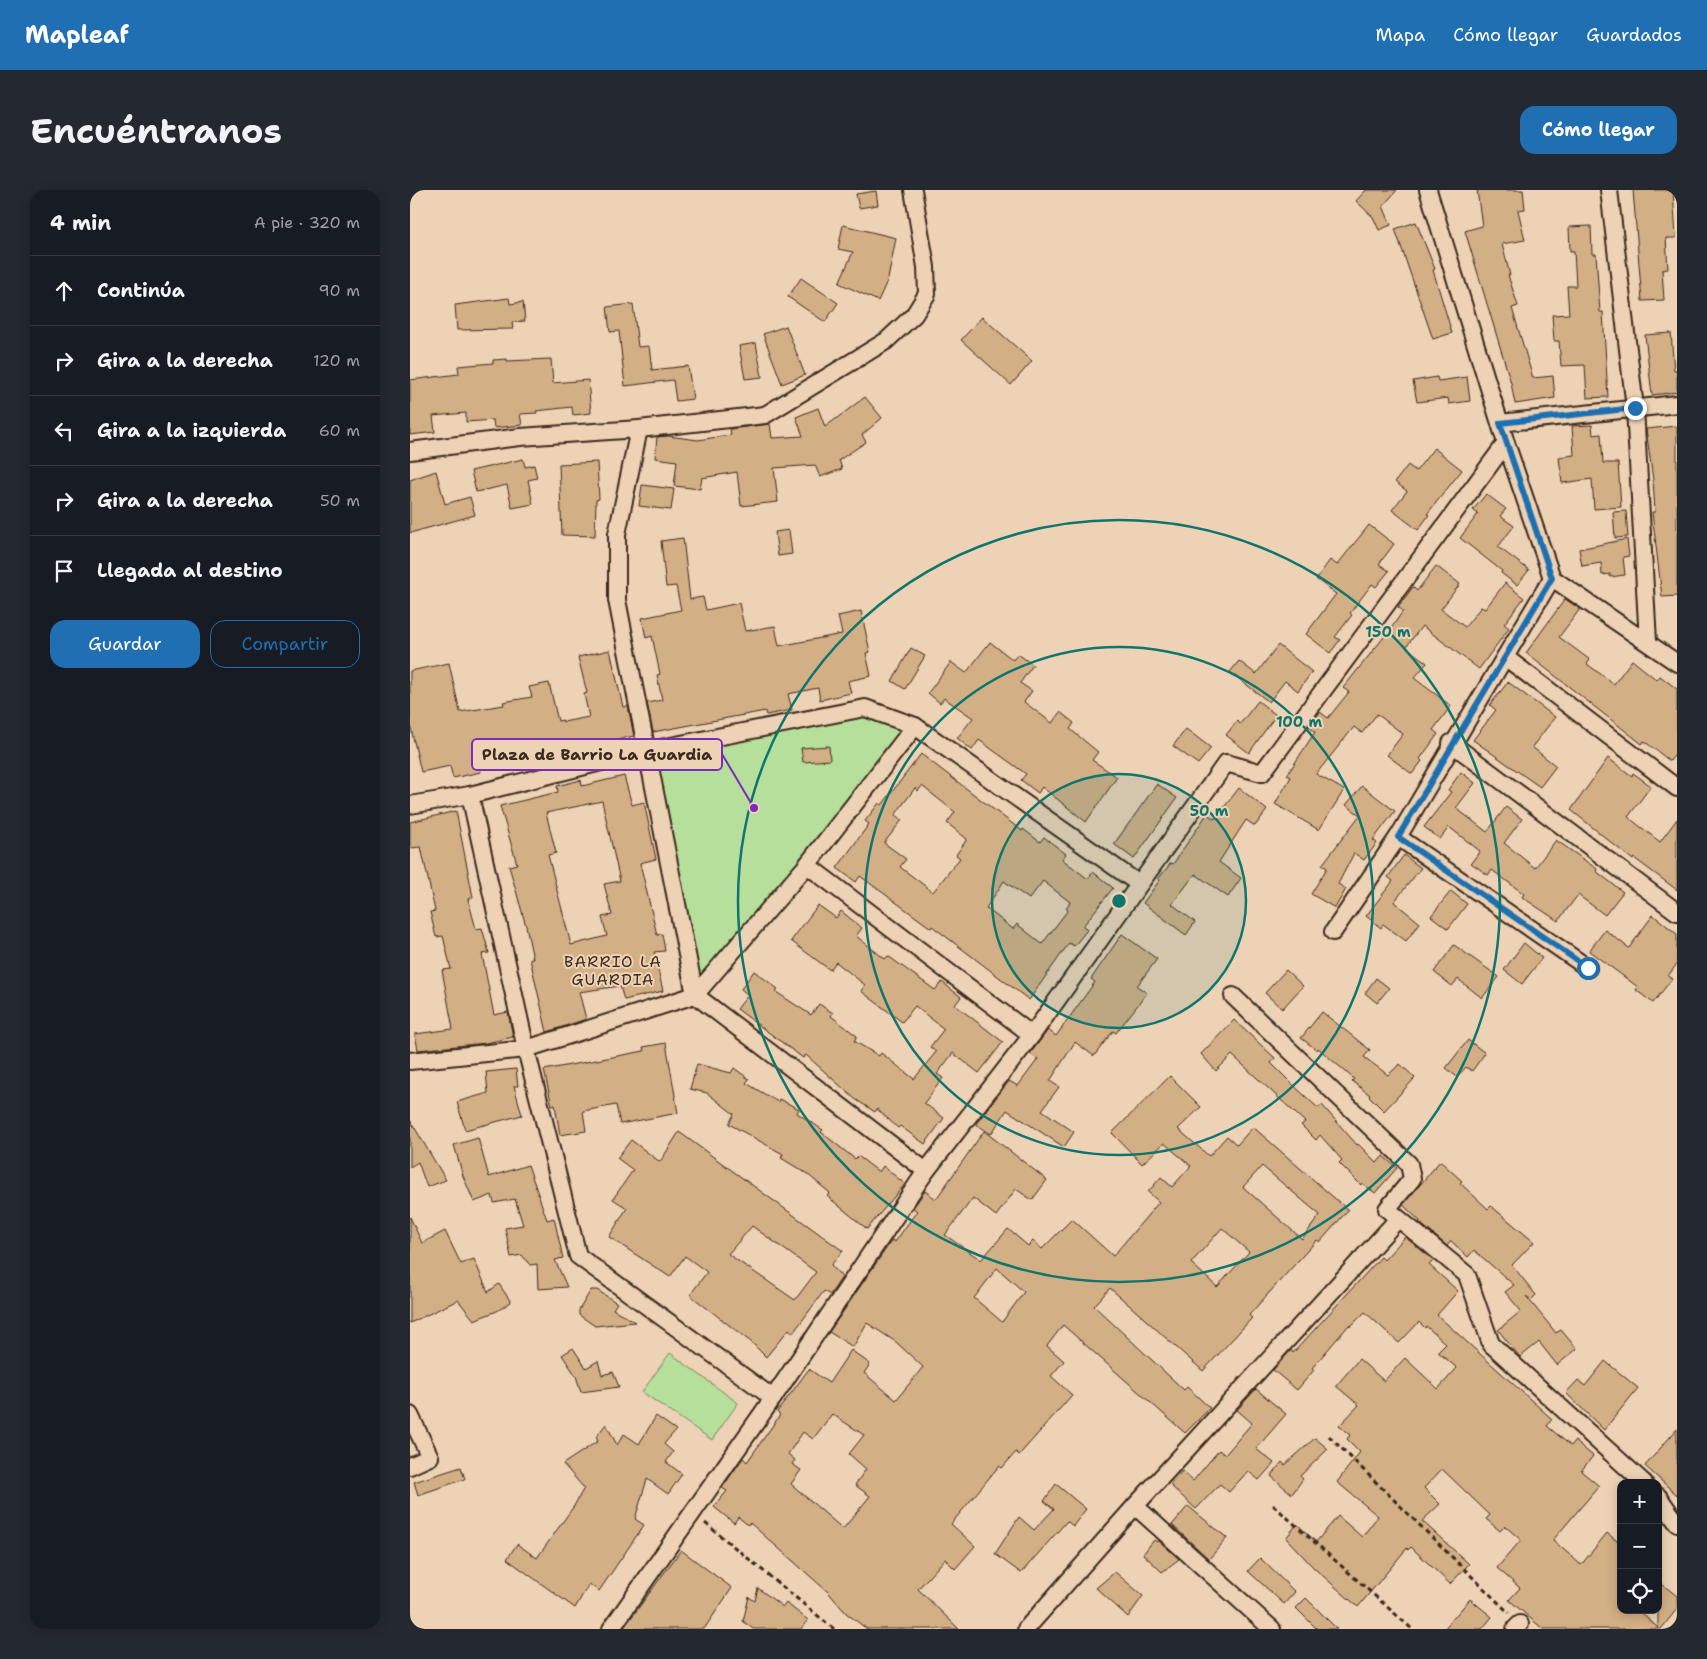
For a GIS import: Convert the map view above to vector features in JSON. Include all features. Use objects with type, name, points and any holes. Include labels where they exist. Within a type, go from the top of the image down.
[{"type":"street","points":[[410,451],[520,437],[639,429],[765,415],[886,341],[914,315],[927,294],[926,267],[913,190]]},
{"type":"street","points":[[1428,190],[1506,444],[1552,578],[1677,663]]},
{"type":"street","points":[[1609,190],[1635,408],[1648,642]]},
{"type":"street","points":[[1500,423],[1677,404]]},
{"type":"street","points":[[639,429],[617,534],[617,600],[645,751],[695,995],[926,1171]]},
{"type":"street","points":[[611,1629],[773,1398],[926,1171],[1032,1035],[1226,763],[1262,773],[1506,444]]},
{"type":"street","points":[[1333,932],[1398,837],[1451,743],[1552,578]]},
{"type":"street","points":[[1505,657],[1677,788]]},
{"type":"street","points":[[410,805],[470,795],[645,751],[865,708],[915,726],[1139,884]]},
{"type":"street","points":[[410,1062],[526,1049],[695,995],[806,865],[915,726]]},
{"type":"street","points":[[1451,743],[1677,912]]},
{"type":"street","points":[[470,795],[526,1049],[578,1256],[773,1398]]},
{"type":"street","points":[[1398,837],[1588,968]]},
{"type":"street","points":[[806,865],[1032,1035]]},
{"type":"street","points":[[1233,996],[1409,1164],[1412,1180],[1387,1209],[1467,1275],[1491,1344],[1640,1479]]},
{"type":"street","points":[[1026,1629],[1134,1506],[1398,1219]]},
{"type":"street","points":[[410,1415],[430,1457],[410,1466]]},
{"type":"street","points":[[1662,1502],[1677,1523]]},
{"type":"street","points":[[1134,1506],[1272,1629]]},
{"type":"path","points":[[1329,1436],[1518,1626]]},
{"type":"path","points":[[1273,1505],[1412,1629]]},
{"type":"path","points":[[693,1512],[834,1629]]},
{"type":"green space","points":[[865,708],[915,726],[695,995],[645,751]]},
{"type":"green space","points":[[670,1353],[738,1403],[712,1440],[642,1392]]},
{"type":"building","points":[[1366,190],[1397,190],[1383,206],[1391,225],[1379,230],[1373,217],[1356,201]]},
{"type":"building","points":[[1477,190],[1523,190],[1525,209],[1518,210],[1525,240],[1502,244],[1510,275],[1508,275],[1518,306],[1512,308],[1533,378],[1553,376],[1555,398],[1515,404],[1511,383],[1465,231],[1482,226]]},
{"type":"building","points":[[1633,190],[1673,190],[1676,238],[1666,238],[1668,269],[1662,270],[1664,300],[1642,301]]},
{"type":"building","points":[[876,191],[878,205],[859,208],[856,194]]},
{"type":"building","points":[[1416,222],[1435,269],[1433,270],[1452,333],[1433,339],[1395,229]]},
{"type":"building","points":[[843,225],[896,238],[888,279],[878,301],[839,283],[853,252],[838,249]]},
{"type":"building","points":[[1591,226],[1592,254],[1596,254],[1600,312],[1603,312],[1608,397],[1587,398],[1585,365],[1561,366],[1559,341],[1554,341],[1552,315],[1569,314],[1567,286],[1576,286],[1574,251],[1570,251],[1569,227]]},
{"type":"building","points":[[801,278],[838,303],[825,322],[788,297]]},
{"type":"building","points":[[509,298],[510,304],[523,302],[525,321],[512,322],[513,329],[457,330],[455,305]]},
{"type":"building","points":[[633,304],[638,347],[649,346],[652,370],[688,366],[693,399],[676,401],[673,380],[625,386],[619,331],[610,332],[607,307]]},
{"type":"building","points":[[982,317],[1032,361],[1011,385],[961,340]]},
{"type":"building","points":[[786,326],[805,375],[782,384],[763,334]]},
{"type":"building","points":[[1671,333],[1674,370],[1677,370],[1677,392],[1652,395],[1645,335]]},
{"type":"building","points":[[756,343],[762,377],[745,379],[739,346]]},
{"type":"building","points":[[507,359],[507,361],[551,359],[553,383],[588,380],[591,413],[573,415],[572,407],[536,411],[537,413],[520,414],[522,425],[494,428],[493,420],[466,422],[466,413],[433,416],[435,432],[410,435],[410,380],[459,374],[458,366],[493,363],[493,360]]},
{"type":"building","points":[[1437,377],[1438,381],[1467,377],[1470,401],[1449,404],[1448,398],[1417,402],[1413,381]]},
{"type":"building","points":[[865,397],[882,418],[862,435],[866,442],[839,460],[842,469],[820,477],[815,465],[774,468],[778,502],[741,506],[737,472],[702,478],[700,489],[674,486],[677,461],[655,458],[657,437],[668,436],[698,440],[731,435],[730,429],[770,424],[772,438],[803,436],[796,417],[818,408],[825,427]]},
{"type":"building","points":[[1592,425],[1593,435],[1601,434],[1603,463],[1618,463],[1621,507],[1594,509],[1592,479],[1562,483],[1559,457],[1574,455],[1572,426]]},
{"type":"building","points":[[1677,426],[1677,596],[1662,597],[1652,512],[1655,512],[1653,480],[1646,429]]},
{"type":"building","points":[[1434,448],[1462,470],[1427,514],[1429,515],[1418,530],[1392,510],[1407,491],[1395,482],[1408,465],[1416,471]]},
{"type":"building","points":[[523,459],[525,467],[534,465],[537,478],[528,480],[533,504],[512,508],[507,485],[476,492],[471,471]]},
{"type":"building","points":[[597,462],[599,499],[596,500],[595,536],[562,535],[559,464]]},
{"type":"building","points":[[436,471],[445,504],[470,497],[475,515],[410,533],[410,480]]},
{"type":"building","points":[[642,485],[674,489],[671,510],[639,506]]},
{"type":"building","points":[[1486,494],[1506,509],[1500,516],[1514,526],[1498,547],[1529,570],[1517,585],[1460,538],[1478,514],[1473,510]]},
{"type":"building","points":[[1626,511],[1628,537],[1615,538],[1613,512]]},
{"type":"building","points":[[1369,525],[1394,544],[1379,564],[1389,571],[1376,587],[1372,584],[1350,613],[1352,615],[1335,637],[1340,640],[1330,653],[1306,634],[1336,594],[1316,579],[1330,560],[1337,565]]},
{"type":"building","points":[[789,530],[792,554],[778,556],[775,532]]},
{"type":"building","points":[[683,538],[690,599],[703,597],[706,610],[739,603],[745,631],[775,626],[779,646],[842,634],[838,616],[861,611],[870,652],[866,653],[871,676],[848,681],[851,693],[820,700],[818,688],[788,694],[792,710],[766,715],[765,711],[653,732],[647,703],[662,700],[657,675],[660,674],[652,636],[646,638],[642,618],[681,610],[676,586],[666,587],[661,541]]},
{"type":"building","points":[[1627,539],[1629,556],[1623,557],[1625,575],[1610,577],[1610,574],[1602,575],[1601,563],[1582,566],[1579,549]]},
{"type":"building","points":[[1436,566],[1460,584],[1441,609],[1465,627],[1481,607],[1485,609],[1505,583],[1524,598],[1504,624],[1509,628],[1479,669],[1422,626],[1406,647],[1427,663],[1414,678],[1451,706],[1433,730],[1438,734],[1412,774],[1387,755],[1403,734],[1377,714],[1362,733],[1354,727],[1316,774],[1344,790],[1319,830],[1275,804],[1291,777],[1287,775],[1315,732],[1309,727],[1320,712],[1328,718],[1349,692],[1343,688],[1403,611],[1398,607],[1413,587],[1417,591]]},
{"type":"building","points":[[1565,599],[1580,609],[1559,637],[1590,660],[1587,664],[1614,684],[1632,660],[1657,680],[1660,676],[1677,689],[1677,752],[1670,761],[1644,741],[1642,744],[1526,653]]},
{"type":"building","points":[[990,642],[1013,660],[1018,654],[1033,665],[1020,683],[1032,691],[1024,702],[1052,723],[1060,712],[1074,723],[1070,729],[1098,752],[1092,760],[1117,777],[1086,822],[1042,787],[1038,793],[1021,780],[1026,774],[979,740],[972,750],[957,738],[973,718],[944,698],[940,703],[928,693],[951,662],[966,673]]},
{"type":"building","points":[[1278,645],[1312,672],[1298,691],[1285,681],[1269,702],[1230,672],[1239,661],[1256,674]]},
{"type":"building","points":[[911,648],[925,656],[905,689],[892,681]]},
{"type":"building","points":[[610,650],[623,707],[628,706],[634,736],[595,745],[594,741],[571,745],[570,743],[513,755],[512,752],[478,757],[481,772],[453,778],[450,766],[421,772],[410,724],[410,671],[449,663],[460,712],[504,705],[503,702],[532,697],[529,687],[549,683],[558,721],[563,720],[563,722],[589,717],[584,694],[587,693],[578,657]]},
{"type":"building","points":[[1508,682],[1555,717],[1532,747],[1556,766],[1540,787],[1473,740],[1496,710],[1490,705]]},
{"type":"building","points":[[1258,701],[1276,715],[1249,753],[1226,735],[1237,721],[1240,724]]},
{"type":"building","points":[[1186,729],[1211,748],[1198,764],[1173,746]]},
{"type":"building","points":[[829,746],[830,760],[803,762],[801,748]]},
{"type":"building","points":[[921,754],[1022,831],[1023,829],[1040,842],[1044,837],[1066,854],[1062,859],[1088,879],[1093,872],[1113,888],[1083,926],[1087,930],[1074,946],[1069,943],[1029,1000],[932,926],[931,928],[860,876],[856,882],[837,868],[869,824],[865,821],[879,803],[882,805]],"holes":[[[922,786],[955,812],[947,823],[967,839],[956,855],[960,858],[933,892],[900,867],[906,859],[884,843],[902,820],[895,815],[915,788],[918,791]],[[1004,881],[1029,899],[1043,881],[1070,902],[1066,908],[1068,910],[1042,944],[1017,924],[1013,929],[986,908]]]},
{"type":"building","points":[[1608,758],[1632,776],[1633,773],[1651,786],[1628,817],[1660,842],[1677,819],[1677,890],[1634,858],[1633,860],[1571,810]]},
{"type":"building","points":[[1461,772],[1475,783],[1456,808],[1487,832],[1506,807],[1522,819],[1504,843],[1535,868],[1556,840],[1597,869],[1596,871],[1623,892],[1605,915],[1578,895],[1558,921],[1522,897],[1524,894],[1492,870],[1488,875],[1471,863],[1480,851],[1449,827],[1440,839],[1424,827],[1451,792],[1448,790]]},
{"type":"building","points":[[624,776],[632,805],[644,802],[656,859],[640,863],[657,935],[662,934],[665,951],[654,952],[663,991],[624,1000],[620,986],[579,992],[586,1019],[547,1032],[530,959],[533,959],[526,926],[509,866],[517,864],[500,806],[558,792],[557,786],[581,780],[582,786]],"holes":[[[602,801],[620,881],[604,884],[612,915],[602,917],[607,936],[571,945],[548,855],[556,853],[546,813]]]},
{"type":"building","points":[[1157,784],[1177,798],[1134,859],[1114,844]]},
{"type":"building","points":[[1362,786],[1395,811],[1373,840],[1377,843],[1364,860],[1354,853],[1338,884],[1346,889],[1335,908],[1311,894],[1327,868],[1322,865],[1360,815],[1346,805]]},
{"type":"building","points":[[1239,788],[1267,810],[1255,826],[1246,820],[1219,862],[1241,878],[1228,897],[1195,874],[1172,904],[1195,922],[1186,935],[1143,903],[1160,880],[1158,879],[1171,863],[1173,864],[1207,814],[1215,819]]},
{"type":"building","points":[[456,811],[473,897],[468,899],[476,929],[482,928],[489,953],[482,954],[494,1015],[508,1012],[513,1037],[486,1043],[418,1050],[415,1034],[453,1029],[442,970],[451,969],[443,936],[436,937],[430,912],[435,911],[421,847],[410,848],[410,822]]},
{"type":"building","points":[[1404,855],[1421,868],[1394,902],[1420,923],[1406,941],[1383,924],[1381,928],[1366,916],[1393,881],[1388,877]]},
{"type":"building","points":[[1451,891],[1467,904],[1448,929],[1431,916]]},
{"type":"building","points":[[818,905],[836,918],[841,911],[862,928],[856,936],[885,959],[888,956],[935,990],[942,982],[961,997],[955,1005],[1003,1042],[979,1073],[953,1053],[937,1074],[943,1078],[924,1103],[944,1118],[925,1144],[900,1126],[898,1128],[877,1109],[875,1112],[855,1099],[806,1055],[803,1058],[737,1009],[748,995],[741,989],[754,971],[778,989],[776,992],[811,1015],[819,1004],[833,1013],[831,1016],[857,1036],[854,1041],[879,1056],[881,1053],[914,1079],[936,1052],[930,1047],[944,1029],[915,1006],[902,1022],[861,991],[865,985],[836,962],[830,970],[791,941]]},
{"type":"building","points":[[1653,915],[1677,934],[1677,964],[1668,976],[1672,979],[1653,1003],[1636,990],[1638,987],[1589,951],[1605,930],[1629,948]]},
{"type":"building","points":[[1122,934],[1157,959],[1137,986],[1147,993],[1116,1033],[1113,1031],[1094,1056],[1075,1042],[1050,1081],[1059,1087],[1042,1110],[1074,1132],[1064,1147],[1007,1110],[991,1134],[976,1124],[1009,1081],[1018,1086],[1038,1059],[1030,1054],[1048,1030],[1056,1036],[1095,982],[1091,979]]},
{"type":"building","points":[[1524,943],[1542,958],[1522,984],[1504,970]]},
{"type":"building","points":[[1454,945],[1499,977],[1482,998],[1458,979],[1452,986],[1434,972]]},
{"type":"building","points":[[1286,970],[1303,986],[1282,1009],[1265,993]]},
{"type":"building","points":[[1376,978],[1389,988],[1377,1003],[1365,993]]},
{"type":"building","points":[[1322,1012],[1370,1050],[1364,1057],[1388,1075],[1400,1064],[1415,1078],[1384,1111],[1370,1095],[1352,1081],[1354,1079],[1318,1048],[1317,1050],[1301,1038]]},
{"type":"building","points":[[1234,1020],[1275,1058],[1271,1063],[1318,1108],[1322,1105],[1357,1145],[1377,1163],[1383,1156],[1397,1168],[1375,1193],[1362,1183],[1361,1185],[1339,1163],[1342,1160],[1320,1135],[1316,1140],[1301,1125],[1305,1122],[1232,1055],[1216,1071],[1201,1054]]},
{"type":"building","points":[[1468,1040],[1485,1053],[1472,1071],[1466,1067],[1457,1077],[1446,1068]]},
{"type":"building","points":[[666,1043],[678,1113],[620,1124],[616,1105],[583,1111],[586,1131],[560,1135],[555,1105],[552,1106],[544,1070],[644,1051],[643,1047]]},
{"type":"building","points":[[697,1064],[731,1073],[734,1068],[749,1079],[746,1083],[778,1102],[779,1099],[799,1109],[797,1113],[823,1130],[821,1132],[855,1159],[858,1156],[879,1172],[883,1166],[905,1184],[867,1229],[827,1196],[830,1193],[806,1173],[781,1158],[783,1154],[729,1124],[734,1114],[707,1093],[690,1089]]},
{"type":"building","points":[[516,1069],[518,1086],[514,1086],[522,1115],[465,1130],[457,1102],[488,1093],[486,1072]]},
{"type":"building","points":[[1170,1076],[1201,1107],[1178,1129],[1209,1156],[1227,1136],[1237,1145],[1253,1127],[1348,1210],[1320,1242],[1317,1240],[1249,1315],[1252,1318],[1203,1371],[1110,1288],[1094,1306],[1184,1390],[1187,1387],[1210,1408],[1185,1433],[1063,1325],[1047,1346],[1064,1361],[1051,1376],[1072,1395],[1019,1455],[1016,1452],[1002,1468],[999,1466],[951,1524],[975,1546],[955,1569],[945,1559],[918,1589],[959,1629],[867,1629],[846,1613],[828,1592],[750,1523],[748,1525],[738,1517],[734,1523],[714,1507],[727,1491],[722,1488],[743,1458],[747,1462],[780,1415],[777,1412],[809,1369],[829,1383],[851,1350],[870,1364],[864,1373],[896,1400],[923,1367],[896,1342],[867,1323],[853,1347],[829,1332],[892,1240],[895,1242],[917,1211],[913,1208],[925,1191],[936,1199],[984,1131],[1047,1180],[1032,1200],[1016,1189],[996,1216],[973,1198],[945,1235],[981,1260],[1008,1229],[1028,1246],[1033,1241],[1042,1249],[1072,1219],[1113,1256],[1159,1202],[1148,1192],[1161,1177],[1172,1187],[1191,1166],[1164,1143],[1142,1164],[1112,1133]],"holes":[[[1262,1166],[1320,1215],[1302,1239],[1243,1187]],[[1222,1228],[1249,1252],[1217,1287],[1191,1263]],[[997,1268],[1024,1292],[1002,1322],[974,1298]],[[832,1414],[864,1435],[849,1454],[866,1469],[855,1485],[870,1496],[843,1529],[791,1484],[801,1470],[792,1464],[795,1460],[788,1454],[803,1432],[813,1439]]]},
{"type":"building","points":[[410,1120],[446,1180],[427,1187],[418,1162],[410,1167]]},
{"type":"building","points":[[679,1132],[843,1251],[831,1265],[842,1277],[830,1295],[824,1291],[793,1333],[789,1329],[766,1357],[751,1342],[690,1295],[707,1272],[685,1256],[670,1277],[609,1237],[627,1208],[613,1199],[633,1170],[617,1158],[631,1140],[660,1162]],"holes":[[[752,1226],[816,1272],[795,1300],[728,1254]]]},
{"type":"building","points":[[478,1138],[489,1177],[528,1165],[547,1220],[554,1218],[563,1258],[555,1260],[567,1287],[538,1289],[537,1264],[530,1265],[522,1255],[511,1257],[505,1228],[523,1225],[515,1199],[494,1203],[492,1195],[474,1202],[463,1176],[454,1145]]},
{"type":"building","points":[[1440,1161],[1488,1209],[1491,1206],[1534,1242],[1512,1265],[1536,1295],[1531,1300],[1526,1296],[1556,1333],[1561,1330],[1577,1349],[1557,1365],[1539,1342],[1520,1357],[1498,1330],[1521,1311],[1505,1292],[1514,1285],[1474,1250],[1468,1257],[1451,1241],[1447,1246],[1419,1222],[1403,1205]]},
{"type":"building","points":[[410,1217],[422,1243],[445,1231],[461,1264],[474,1259],[488,1292],[499,1284],[511,1302],[497,1311],[474,1320],[458,1300],[410,1323]]},
{"type":"building","points":[[1405,1237],[1434,1260],[1429,1265],[1458,1291],[1437,1315],[1552,1419],[1547,1426],[1571,1446],[1575,1441],[1593,1456],[1581,1471],[1599,1486],[1553,1540],[1581,1565],[1607,1533],[1617,1541],[1617,1614],[1643,1614],[1658,1628],[1658,1614],[1662,1614],[1662,1584],[1677,1596],[1677,1609],[1661,1629],[1543,1629],[1509,1600],[1520,1588],[1497,1568],[1521,1540],[1505,1526],[1500,1531],[1486,1519],[1490,1515],[1442,1469],[1424,1488],[1440,1504],[1422,1521],[1469,1564],[1450,1584],[1411,1547],[1408,1550],[1407,1548],[1358,1607],[1314,1568],[1286,1538],[1297,1524],[1316,1542],[1338,1516],[1362,1537],[1378,1516],[1337,1482],[1360,1452],[1347,1439],[1350,1435],[1339,1426],[1359,1405],[1336,1386],[1359,1359],[1384,1381],[1405,1358],[1438,1389],[1457,1368],[1438,1352],[1446,1344],[1426,1326],[1425,1328],[1419,1322],[1399,1343],[1365,1312],[1350,1327],[1349,1325],[1312,1368],[1314,1370],[1297,1390],[1273,1370],[1291,1350],[1293,1353],[1381,1257],[1384,1260]]},
{"type":"building","points":[[591,1290],[597,1290],[617,1303],[613,1309],[635,1322],[595,1326],[579,1315],[579,1310]]},
{"type":"building","points":[[573,1348],[586,1368],[598,1361],[602,1375],[613,1372],[619,1387],[581,1392],[576,1376],[562,1355]]},
{"type":"building","points":[[1605,1361],[1638,1388],[1604,1430],[1566,1393],[1578,1380],[1585,1386]]},
{"type":"building","points":[[1256,1389],[1286,1414],[1256,1449],[1274,1463],[1259,1480],[1248,1471],[1229,1492],[1220,1484],[1196,1509],[1170,1485],[1182,1471],[1193,1481],[1219,1450],[1225,1455],[1252,1423],[1237,1410]]},
{"type":"building","points":[[656,1416],[676,1430],[664,1444],[673,1452],[666,1462],[682,1474],[668,1494],[647,1479],[635,1519],[644,1525],[599,1591],[589,1584],[575,1608],[507,1559],[517,1544],[537,1558],[574,1506],[584,1488],[563,1464],[598,1441],[596,1437],[606,1424],[617,1445],[624,1434],[639,1444]]},
{"type":"building","points":[[1677,1429],[1677,1495],[1662,1481],[1662,1479],[1659,1479],[1645,1466]]},
{"type":"building","points":[[1315,1438],[1328,1449],[1300,1476],[1303,1479],[1292,1494],[1271,1476],[1282,1462],[1285,1465]]},
{"type":"building","points":[[461,1467],[465,1479],[418,1495],[414,1482]]},
{"type":"building","points":[[1056,1484],[1086,1509],[1073,1526],[1067,1521],[1021,1573],[995,1554],[1019,1517],[1034,1530],[1054,1509],[1044,1501]]},
{"type":"building","points":[[1188,1506],[1227,1538],[1209,1559],[1172,1525]]},
{"type":"building","points":[[1154,1540],[1159,1541],[1179,1559],[1162,1572],[1143,1554]]},
{"type":"building","points":[[681,1550],[732,1588],[704,1629],[623,1629]]},
{"type":"building","points":[[1260,1558],[1295,1592],[1284,1604],[1248,1571]]},
{"type":"building","points":[[1115,1572],[1143,1596],[1128,1617],[1096,1588]]},
{"type":"building","points":[[758,1588],[783,1607],[786,1603],[808,1620],[801,1629],[753,1629],[743,1621],[749,1597],[755,1601]]},
{"type":"building","points":[[1306,1598],[1337,1629],[1317,1629],[1296,1608]]},
{"type":"building","points":[[1470,1599],[1492,1617],[1482,1629],[1444,1629]]},
{"type":"place","name":"Plaza de Barrio La Guardia","points":[[754,808]]},
{"type":"district","name":"BARRIO LA GUARDIA","points":[[613,970]]},
{"type":"route","points":[[1588,968],[1398,837],[1451,743],[1552,578],[1500,423],[1635,408]]}]
